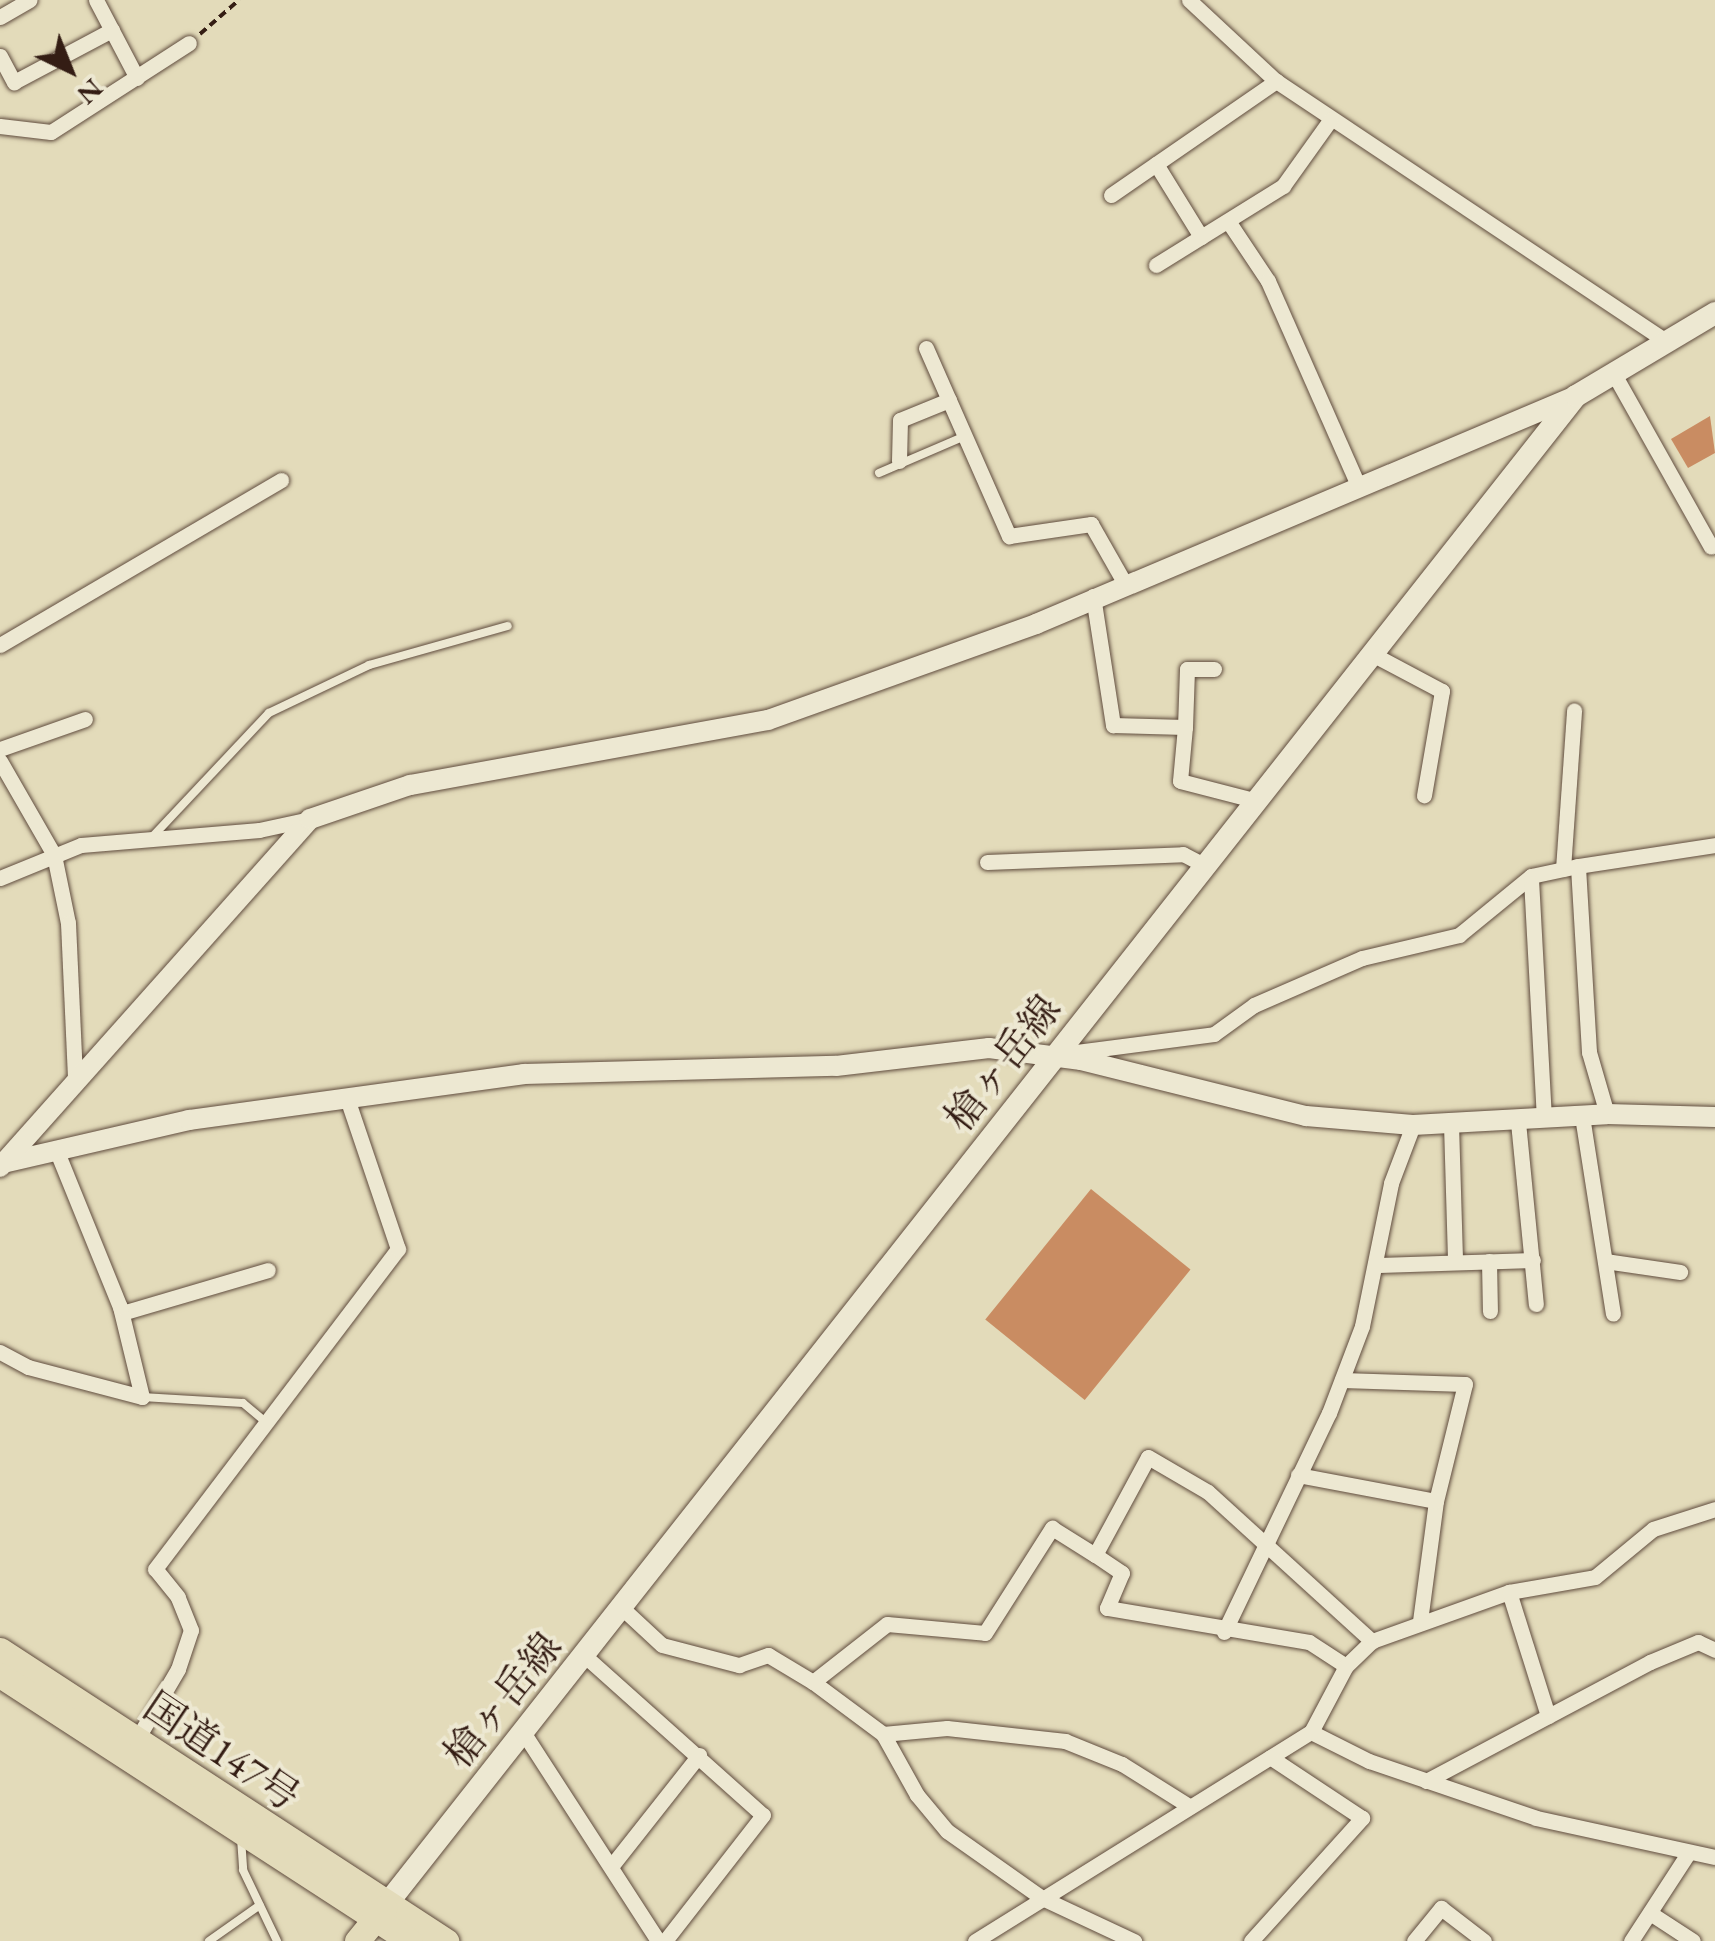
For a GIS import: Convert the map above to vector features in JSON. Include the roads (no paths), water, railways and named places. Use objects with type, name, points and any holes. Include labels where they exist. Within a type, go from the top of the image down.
[{"type":"highway","name":"国道147号","points":[[0,1650],[53,1697],[240,1831],[381,1911]]},
{"type":"highway","name":"国道147号","points":[[0,1675],[137,1739],[381,1911]]},
{"type":"highway","points":[[356,1941],[381,1911]]},
{"type":"highway","points":[[381,1911],[410,1941]]},
{"type":"highway","points":[[381,1911],[446,1941]]},
{"type":"main road","name":"槍ヶ岳線","points":[[381,1911],[586,1657],[1576,396],[1715,313]]},
{"type":"street","points":[[0,17],[29,0]]},
{"type":"street","points":[[96,0],[136,78]]},
{"type":"street","points":[[1190,0],[1276,82],[1667,342]]},
{"type":"street","points":[[0,56],[14,82],[112,30]]},
{"type":"street","points":[[0,126],[51,132],[189,43]]},
{"type":"street","points":[[1111,196],[1276,82]]},
{"type":"street","points":[[1156,265],[1284,186],[1331,119]]},
{"type":"street","points":[[1156,164],[1202,237]]},
{"type":"street","points":[[1228,220],[1268,280],[1358,485]]},
{"type":"street","points":[[926,348],[1010,536],[1091,524],[1124,582]]},
{"type":"street","points":[[1614,374],[1710,546]]},
{"type":"street","points":[[0,878],[81,845],[310,819],[410,785],[768,720],[1036,624],[1124,582],[1576,396]]},
{"type":"street","points":[[899,461],[900,420],[949,400]]},
{"type":"street","points":[[0,646],[280,480]]},
{"type":"street","points":[[1093,596],[1113,725],[1185,728]]},
{"type":"street","points":[[1374,654],[1442,691],[1424,795]]},
{"type":"street","points":[[1214,669],[1187,669],[1180,781],[1258,800]]},
{"type":"street","points":[[1574,710],[1570,868],[1589,1052],[1607,1114]]},
{"type":"street","points":[[0,749],[84,719]]},
{"type":"street","points":[[0,761],[54,855],[68,923],[75,1078]]},
{"type":"street","points":[[1,1164],[310,819]]},
{"type":"street","points":[[1056,1055],[1214,1034],[1254,1005],[1362,958],[1459,935],[1531,876],[1715,845]]},
{"type":"street","points":[[987,862],[1183,854],[1206,866]]},
{"type":"street","points":[[1531,876],[1544,1120]]},
{"type":"street","points":[[1,1164],[189,1120],[524,1074],[836,1066],[990,1048],[1056,1055],[1306,1116],[1413,1125],[1607,1114],[1715,1117]]},
{"type":"street","points":[[137,1739],[178,1670],[191,1630],[178,1597],[155,1569],[398,1249],[347,1098]]},
{"type":"street","points":[[1582,1116],[1613,1314]]},
{"type":"street","points":[[1518,1122],[1536,1304]]},
{"type":"street","points":[[1451,1124],[1455,1262]]},
{"type":"street","points":[[1224,1632],[1342,1380],[1379,1265],[1391,1183],[1413,1125]]},
{"type":"street","points":[[0,1352],[28,1367],[142,1397],[122,1313],[57,1152]]},
{"type":"street","points":[[1379,1265],[1533,1260]]},
{"type":"street","points":[[1490,1261],[1490,1311]]},
{"type":"street","points":[[1604,1262],[1680,1272]]},
{"type":"street","points":[[122,1313],[268,1270]]},
{"type":"street","points":[[1342,1380],[1464,1384],[1436,1501],[1420,1621]]},
{"type":"street","points":[[1095,1555],[1148,1457],[1208,1492],[1372,1641]]},
{"type":"street","points":[[1298,1475],[1436,1501]]},
{"type":"street","points":[[975,1941],[1311,1732],[1346,1666],[1372,1641],[1509,1592],[1594,1577],[1652,1529],[1715,1509]]},
{"type":"street","points":[[813,1682],[887,1624],[986,1633],[1052,1528],[1122,1573],[1106,1608],[1224,1632],[1309,1642],[1346,1666]]},
{"type":"street","points":[[1509,1592],[1548,1716]]},
{"type":"street","points":[[622,1608],[662,1645],[739,1665],[768,1655],[813,1682],[883,1734],[917,1795],[947,1830],[1042,1898],[1134,1941]]},
{"type":"street","points":[[1426,1781],[1683,1648],[1698,1642],[1715,1650]]},
{"type":"street","points":[[523,1732],[661,1941],[763,1815],[586,1657]]},
{"type":"street","points":[[883,1734],[947,1728],[1065,1741],[1122,1764],[1189,1806]]},
{"type":"street","points":[[1311,1732],[1426,1781],[1536,1818],[1715,1856]]},
{"type":"street","points":[[613,1864],[699,1754]]},
{"type":"street","points":[[1251,1941],[1362,1818],[1270,1757]]},
{"type":"street","points":[[1631,1941],[1689,1852]]},
{"type":"street","points":[[1414,1941],[1441,1908],[1484,1941]]},
{"type":"street","points":[[1650,1913],[1693,1941]]},
{"type":"lane","points":[[878,472],[965,436]]},
{"type":"lane","points":[[150,839],[269,714],[369,665],[508,626]]},
{"type":"lane","points":[[142,1397],[243,1403],[266,1422]]},
{"type":"lane","points":[[240,1831],[243,1870],[277,1941]]},
{"type":"lane","points":[[209,1941],[260,1905]]}]
